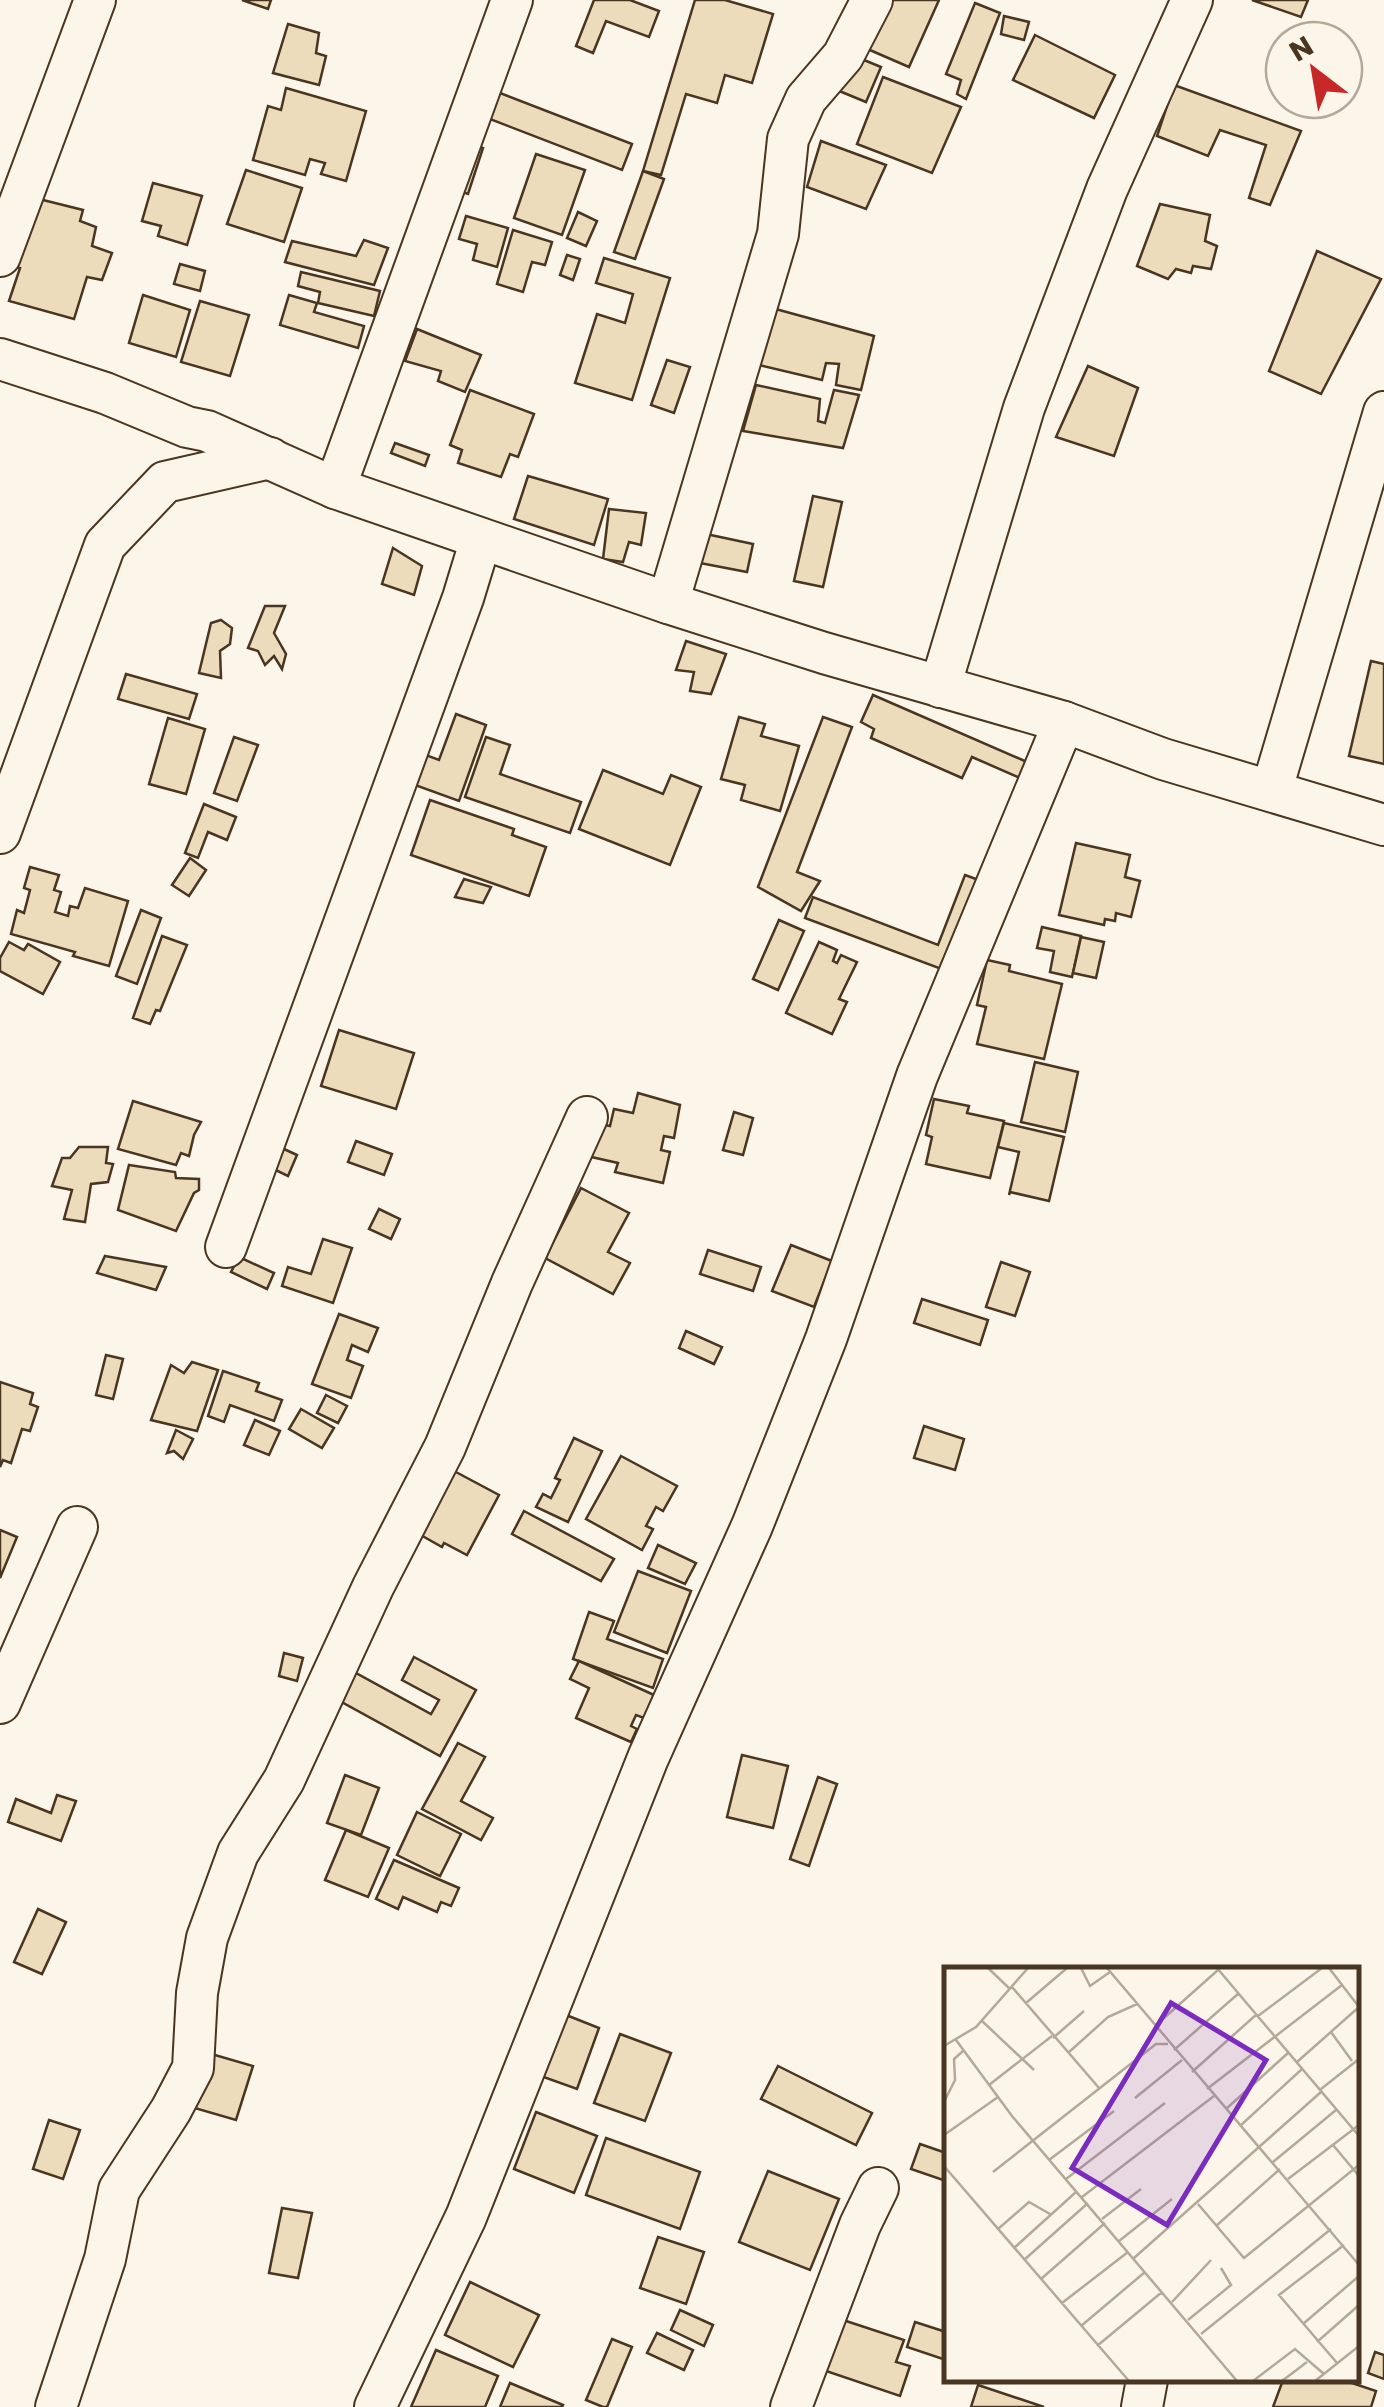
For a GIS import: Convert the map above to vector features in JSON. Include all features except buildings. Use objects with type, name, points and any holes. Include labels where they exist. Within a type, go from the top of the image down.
[{"type":"street","points":[[0,256],[95,0]]},
{"type":"street","points":[[336,488],[512,0]]},
{"type":"street","points":[[668,603],[778,234],[788,139],[806,99],[843,56],[872,0]]},
{"type":"street","points":[[940,688],[1024,408],[1107,189],[1192,0]]},
{"type":"street","points":[[0,359],[104,392],[188,427],[206,430],[336,488],[668,603],[940,688],[1064,722],[1163,759],[1384,826]]},
{"type":"street","points":[[1272,789],[1384,412]]},
{"type":"street","points":[[0,833],[105,545],[165,482],[270,458]]},
{"type":"street","points":[[226,1247],[463,598],[481,538]]},
{"type":"street","points":[[376,2407],[466,2216],[648,1758],[752,1526],[826,1339],[918,1076],[1064,722]]},
{"type":"street","points":[[56,2407],[106,2259],[119,2190],[172,2110],[193,2068],[207,1938],[238,1853],[284,1780],[374,1586],[445,1448],[512,1283],[587,1117]]},
{"type":"street","points":[[0,1703],[77,1527]]},
{"type":"street","points":[[791,2407],[860,2225],[878,2188]]},
{"type":"street","points":[[1142,2407],[1147,2382]]}]
